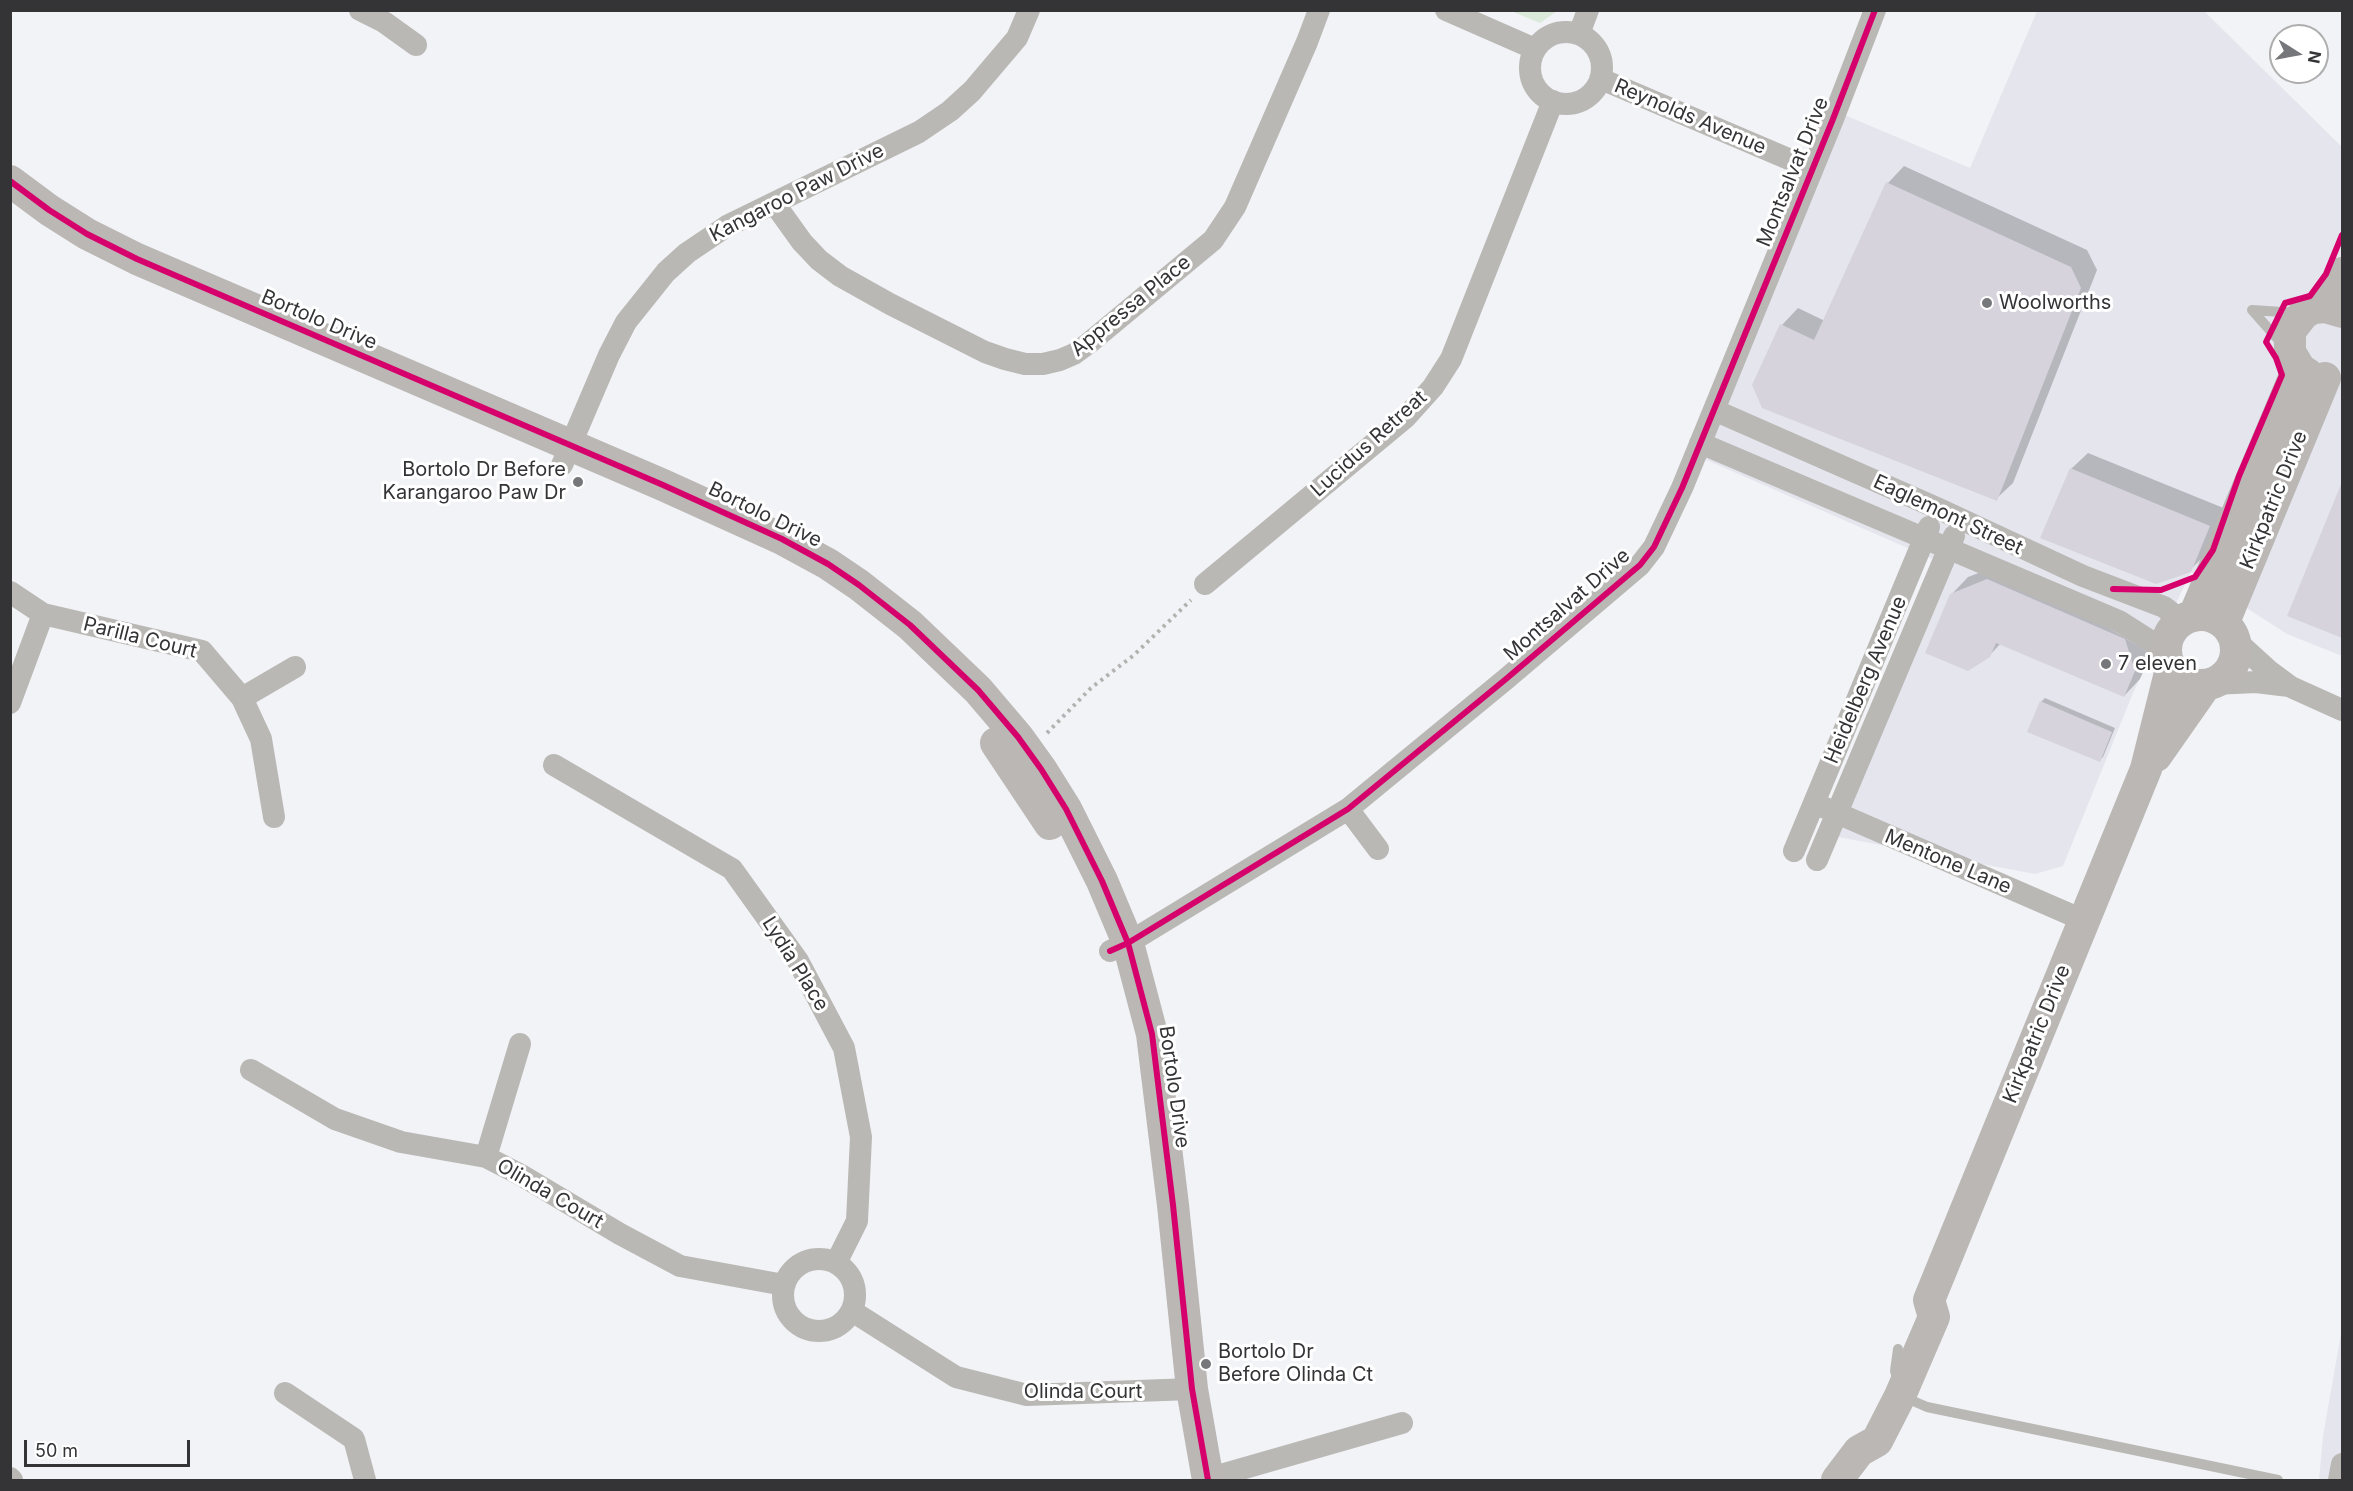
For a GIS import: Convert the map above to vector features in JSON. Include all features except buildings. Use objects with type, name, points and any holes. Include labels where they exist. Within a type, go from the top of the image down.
[{"type":"street","points":[[360,10],[384,22],[416,45]]},
{"type":"street","name":"Kangaroo Paw Drive","points":[[566,455],[609,355],[626,322],[666,272],[687,253],[728,226],[919,132],[950,111],[972,91],[1017,39],[1029,10]]},
{"type":"street","name":"Appressa Place","points":[[774,203],[802,242],[819,260],[840,276],[890,304],[986,352],[1005,359],[1025,364],[1043,364],[1060,360],[1074,354],[1213,240],[1234,207],[1319,10]]},
{"type":"street","points":[[1446,10],[1535,49]]},
{"type":"street","points":[[1579,34],[1588,10]]},
{"type":"street","name":"Montsalvat Drive","points":[[1119,947],[1348,809],[1640,565],[1654,547],[1668,520],[1875,10]]},
{"type":"street","points":[[1567,31],[1579,34],[1596,47],[1601,57],[1603,68],[1601,79],[1587,98],[1576,103],[1564,104],[1553,101],[1542,95],[1533,79],[1531,61],[1535,49],[1543,40],[1554,34],[1567,31]]},
{"type":"street","name":"Reynolds Avenue","points":[[1601,79],[1812,169]]},
{"type":"street","name":"Lucidus Retreat","points":[[1205,584],[1406,417],[1434,387],[1451,358],[1553,101]]},
{"type":"street","name":"Bortolo Drive","points":[[10,181],[87,234],[137,259],[566,455],[769,555],[849,602],[921,661],[962,701],[1018,774],[1047,819],[1084,891],[1119,947],[1183,1390],[1202,1480]]},
{"type":"street","name":"Bortolo Drive","points":[[10,207],[68,248],[127,278],[566,455]]},
{"type":"street","points":[[2324,311],[2343,273]]},
{"type":"street","name":"Kirkpatric Drive","points":[[2188,618],[2294,378],[2290,331],[2324,311]]},
{"type":"street","points":[[2292,357],[2307,374],[2334,375]]},
{"type":"street","name":"Kirkpatric Drive","points":[[2230,631],[2334,375]]},
{"type":"street","name":"Eaglemont Street","points":[[1714,410],[2103,585],[2188,618]]},
{"type":"street","name":"Eaglemont Street","points":[[1700,443],[2120,621],[2168,660]]},
{"type":"street","name":"Heidelberg Avenue","points":[[1936,508],[1814,804],[1806,856],[1835,813],[1960,521]]},
{"type":"street","name":"Parilla Court","points":[[10,592],[44,614],[202,651],[242,698],[261,739],[274,817]]},
{"type":"street","points":[[10,703],[44,614]]},
{"type":"street","points":[[2291,687],[2256,682],[2210,685],[2185,682],[2168,660],[2168,639],[2173,628],[2188,618],[2214,617],[2268,670],[2291,687],[2343,710]]},
{"type":"street","points":[[2210,685],[2223,679],[2235,663],[2237,654],[2230,631]]},
{"type":"street","name":"Kirkpatric Drive","points":[[1859,1451],[1859,1428],[1881,1389],[1915,1308],[1929,1300],[2146,769],[2168,660]]},
{"type":"street","points":[[242,698],[296,667]]},
{"type":"street","name":"Kirkpatric Drive","points":[[2146,769],[2210,685]]},
{"type":"street","name":"Lydia Place","points":[[554,765],[732,869],[798,961],[844,1048],[861,1137],[857,1221],[836,1263]]},
{"type":"street","name":"Mentone Lane","points":[[1814,804],[2083,920]]},
{"type":"street","points":[[1348,809],[1378,849]]},
{"type":"street","points":[[486,1157],[520,1044]]},
{"type":"street","name":"Olinda Court","points":[[251,1070],[335,1119],[401,1142],[486,1157],[680,1266],[784,1285]]},
{"type":"street","points":[[811,1260],[836,1263],[846,1271],[855,1291],[852,1311],[832,1330],[813,1332],[797,1325],[786,1311],[782,1294],[784,1285],[798,1266],[811,1260]]},
{"type":"street","name":"Kirkpatric Drive","points":[[1837,1480],[1859,1451],[1877,1441],[1900,1396],[1934,1317],[1929,1300]]},
{"type":"street","name":"Olinda Court","points":[[852,1311],[956,1377],[1027,1395],[1183,1390]]},
{"type":"street","points":[[285,1393],[354,1439],[365,1480]]},
{"type":"street","points":[[1202,1480],[1402,1423]]},
{"type":"street","points":[[2339,1480],[2343,1464]]},
{"type":"lane","points":[[2292,357],[2252,310],[2324,311]]},
{"type":"lane","points":[[1898,1349],[1895,1371],[1900,1396],[1927,1407],[2278,1480]]},
{"type":"path","points":[[1043,737],[1091,688],[1134,655],[1183,609],[1205,584]]},
{"type":"shaded area","points":[[2037,11],[2204,11],[2269,75],[2269,84],[2278,84],[2342,147],[2342,656],[2287,634],[2191,572],[2133,693],[2063,866],[2035,874],[1817,833],[1935,560],[1686,451],[1828,108],[1970,168]]},
{"type":"shaded area","points":[[2342,1328],[2342,1480],[2319,1480],[2323,1436]]},
{"type":"green space","points":[[1511,11],[1557,11],[1540,23]]},
{"type":"cycle path","points":[[1110,951],[1128,943],[1348,809],[1640,565],[1654,547],[1682,488],[1833,119],[1875,10]]},
{"type":"cycle path","points":[[10,181],[87,234],[137,259],[663,485],[782,539],[828,564],[859,585],[910,625],[978,690],[1018,737],[1066,809],[1102,881],[1128,943],[1152,1034],[1192,1389],[1208,1480]]},
{"type":"cycle path","points":[[2113,589],[2161,590],[2195,577],[2213,550],[2239,476],[2282,375],[2276,358],[2266,342],[2285,303],[2310,296],[2326,274],[2342,235]]},
{"type":"place","name":"Woolworths","points":[[1987,303]]},
{"type":"place","name":"Bortolo Dr Before Karangaroo Paw Dr","points":[[578,482]]},
{"type":"place","name":"7 eleven","points":[[2106,664]]},
{"type":"place","name":"Bortolo Dr Before Olinda Ct","points":[[1206,1364]]}]
